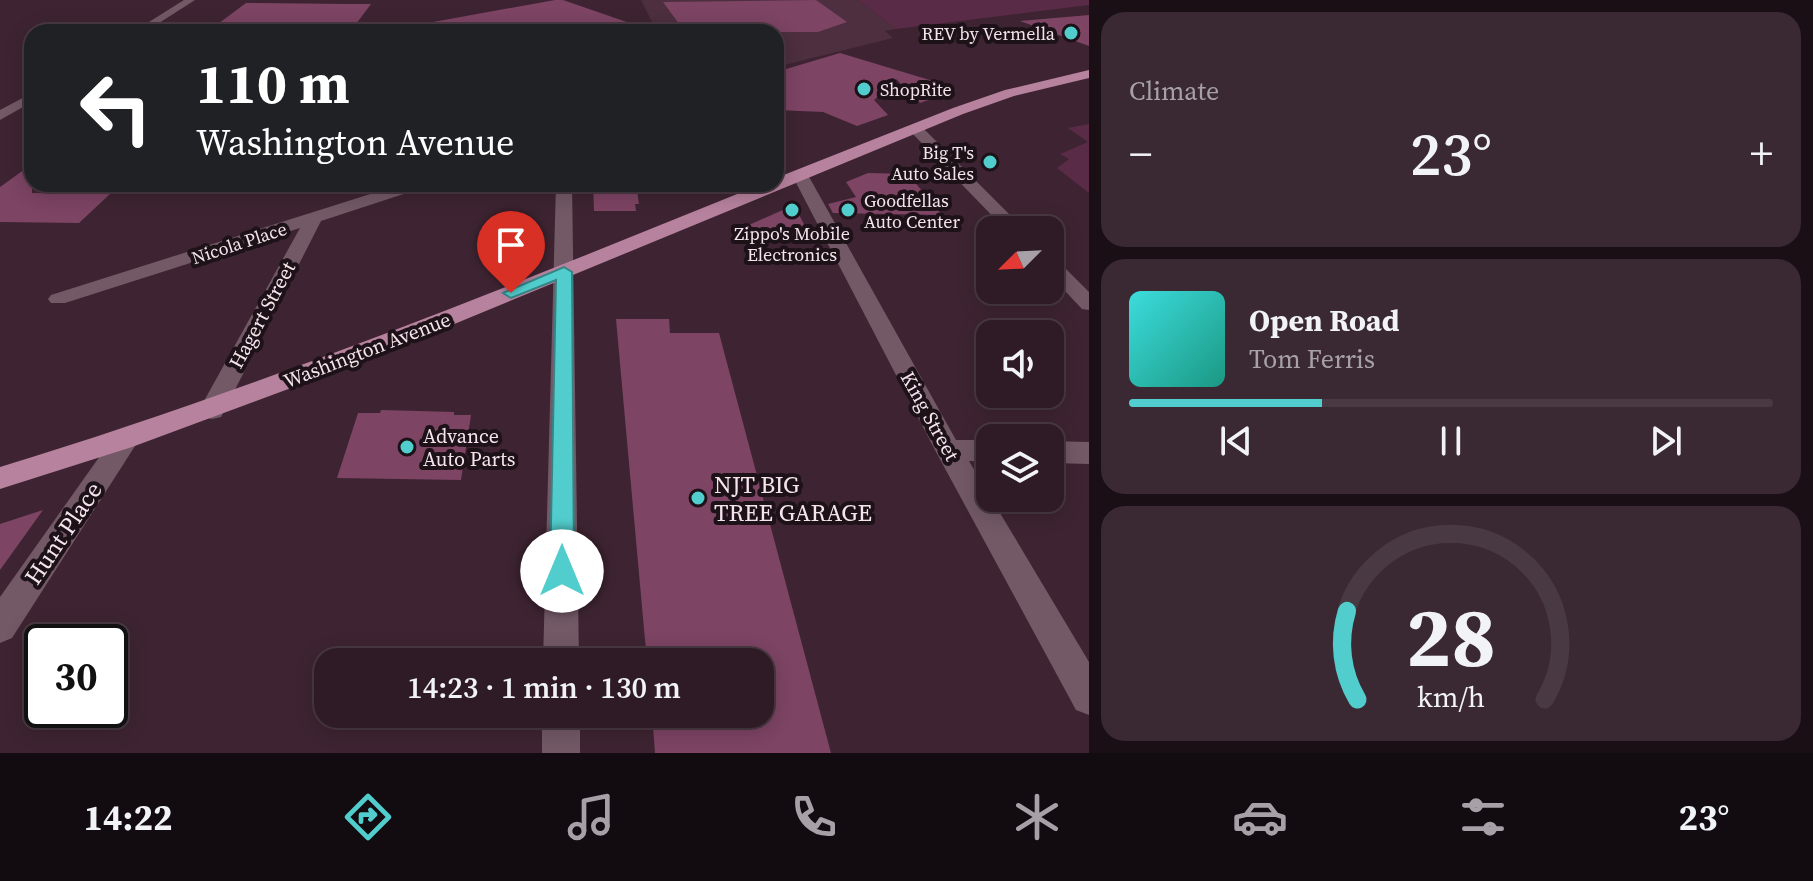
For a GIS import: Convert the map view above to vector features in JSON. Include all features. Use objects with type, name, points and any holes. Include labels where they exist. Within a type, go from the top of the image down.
[{"type":"main road","name":"Washington Avenue","points":[[784,182],[1010,93],[1089,74]]},
{"type":"main road","name":"Washington Avenue","points":[[0,478],[212,410],[759,192]]},
{"type":"street","points":[[151,24],[190,0]]},
{"type":"street","points":[[0,116],[24,102]]},
{"type":"street","points":[[915,128],[1002,216]]},
{"type":"street","name":"King Street","points":[[800,175],[948,450],[1089,697]]},
{"type":"street","name":"Nicola Place","points":[[58,299],[395,192]]},
{"type":"street","points":[[561,648],[564,192]]},
{"type":"street","name":"Hagert Street","points":[[212,410],[313,220]]},
{"type":"street","points":[[1064,278],[1089,304]]},
{"type":"street","name":"Hunt Place","points":[[0,626],[126,439]]},
{"type":"street","points":[[948,450],[976,451]]},
{"type":"street","points":[[1064,452],[1089,453]]},
{"type":"street","points":[[561,728],[561,753]]},
{"type":"shaded area","points":[[641,0],[858,0],[896,29],[885,31],[893,38],[784,65],[784,24],[653,24]]},
{"type":"shaded area","points":[[858,0],[1089,0],[1089,5],[896,29]]},
{"type":"shaded area","points":[[1089,124],[1089,193],[1057,168],[1069,159],[1060,154],[1088,142],[1068,128]]},
{"type":"building","points":[[563,0],[633,24],[433,24]]},
{"type":"building","points":[[816,0],[847,22],[818,32],[784,32],[784,24],[679,24],[663,2]]},
{"type":"building","points":[[246,3],[371,4],[356,24],[218,24]]},
{"type":"building","name":"REV by Vermella","points":[[1089,15],[1089,46],[1020,21]]},
{"type":"building","name":"ShopRite","points":[[840,53],[956,90],[920,103],[896,79],[874,100],[888,115],[857,126],[823,112],[784,110],[784,70]]},
{"type":"building","points":[[24,170],[24,192],[110,194],[79,223],[0,222],[0,187]]},
{"type":"building","points":[[868,173],[908,174],[942,215],[833,213],[828,204],[856,197],[846,182]]},
{"type":"building","points":[[593,192],[637,192],[639,204],[635,204],[636,211],[594,211]]},
{"type":"building","points":[[794,205],[807,230],[791,230],[797,242],[774,241],[769,229],[742,228]]},
{"type":"building","name":"NJT BIG TREE GARAGE","points":[[616,319],[669,319],[670,333],[719,333],[831,753],[655,753],[653,728],[774,728],[774,648],[646,648]]},
{"type":"building","name":"Advance Auto Parts","points":[[381,410],[471,415],[461,480],[337,478],[358,413],[380,413]]},
{"type":"building","points":[[43,510],[0,570],[0,524]]},
{"type":"place","name":"REV by Vermella","points":[[1071,33]]},
{"type":"place","name":"ShopRite","points":[[864,89]]},
{"type":"place","name":"Big T's Auto Sales","points":[[990,162]]},
{"type":"place","name":"Zippo's Mobile Electronics","points":[[792,210]]},
{"type":"place","name":"Goodfellas Auto Center","points":[[848,210]]},
{"type":"place","name":"Advance Auto Parts","points":[[407,447]]},
{"type":"place","name":"NJT BIG TREE GARAGE","points":[[698,498]]},
{"type":"route","points":[[511,293],[564,272],[562,571]]}]
